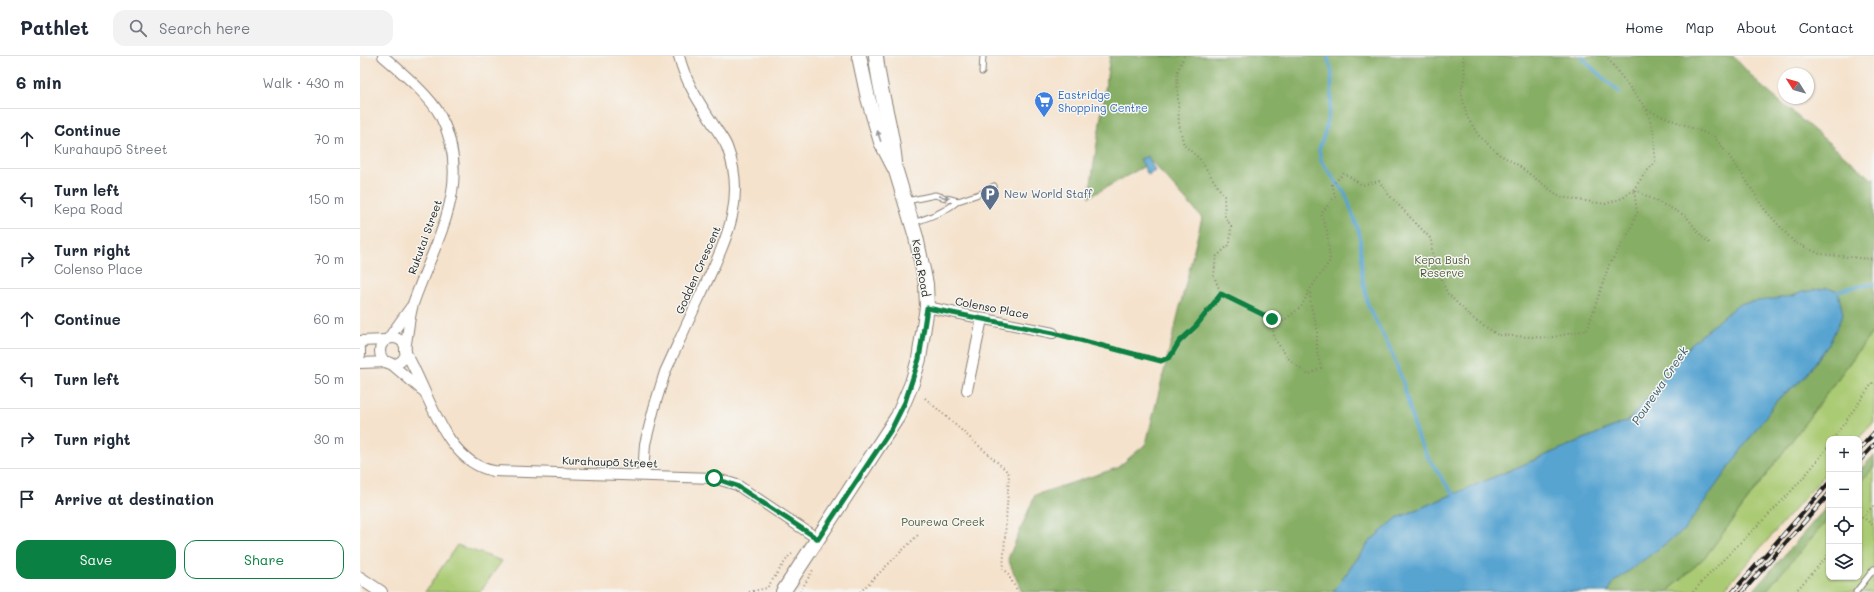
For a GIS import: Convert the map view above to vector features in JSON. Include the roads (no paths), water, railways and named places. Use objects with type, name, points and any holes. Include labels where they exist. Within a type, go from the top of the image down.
[{"type":"main road","name":"Kepa Road","points":[[783,592],[892,428],[905,402],[919,359],[927,308],[926,284],[912,223],[896,171],[879,135],[868,98],[859,56]]},
{"type":"main road","name":"Kepa Road","points":[[876,56],[880,88],[893,137],[896,171]]},
{"type":"street","name":"Rukutai Street","points":[[383,56],[423,94],[440,114],[451,144],[454,166],[454,190],[448,215],[413,306],[405,350]]},
{"type":"street","name":"Godden Crescent","points":[[643,475],[645,444],[658,391],[665,372],[728,234],[734,209],[734,176],[726,145],[691,89],[682,70],[679,56]]},
{"type":"street","name":"Rukutai Street","points":[[387,339],[413,306]]},
{"type":"street","name":"Colenso Place","points":[[927,308],[1053,333]]},
{"type":"street","points":[[967,390],[982,319]]},
{"type":"street","points":[[387,339],[381,346],[380,353],[382,358],[389,363]]},
{"type":"street","points":[[360,341],[398,339],[402,342],[405,350],[401,360],[397,362],[360,363]]},
{"type":"street","points":[[360,349],[360,355]]},
{"type":"street","name":"Kurahaupō Street","points":[[405,350],[414,366],[425,393],[458,451],[472,464],[494,471],[702,476],[730,482],[818,539]]},
{"type":"street","name":"Kurahaupō Street","points":[[389,363],[425,393]]},
{"type":"street","points":[[360,578],[381,592]]},
{"type":"lane","points":[[982,72],[983,56]]},
{"type":"lane","points":[[912,223],[935,216],[950,208],[958,201],[982,194],[994,186]]},
{"type":"lane","points":[[906,202],[935,195],[958,201]]},
{"type":"lane","points":[[1856,592],[1874,569]]},
{"type":"water","points":[[1148,156],[1155,171],[1148,175],[1140,159]]},
{"type":"water","points":[[1826,288],[1836,290],[1838,292],[1843,314],[1829,344],[1803,379],[1778,399],[1684,530],[1614,582],[1608,592],[1333,592],[1370,541],[1397,518],[1629,420],[1691,344],[1738,304],[1793,296],[1802,292]]},
{"type":"waterway","points":[[1327,56],[1332,72],[1331,102],[1325,132],[1319,149],[1321,161],[1346,195],[1360,236],[1362,276],[1368,306],[1390,348],[1403,382],[1416,433],[1427,456],[1450,490],[1456,496]]},
{"type":"waterway","points":[[1581,56],[1620,93]]},
{"type":"waterway","name":"Pourewa Creek","points":[[1835,293],[1849,288],[1874,284]]},
{"type":"railway","points":[[1862,447],[1874,433]]},
{"type":"railway","points":[[1862,458],[1874,445]]},
{"type":"railway","points":[[1733,592],[1826,486]]},
{"type":"railway","points":[[1742,592],[1826,497]]},
{"type":"place","name":"Eastridge Shopping Centre","points":[[1044,118]]},
{"type":"place","name":"New World Staff","points":[[990,211]]},
{"type":"park label","name":"Kepa Bush Reserve","points":[[1442,266]]}]
